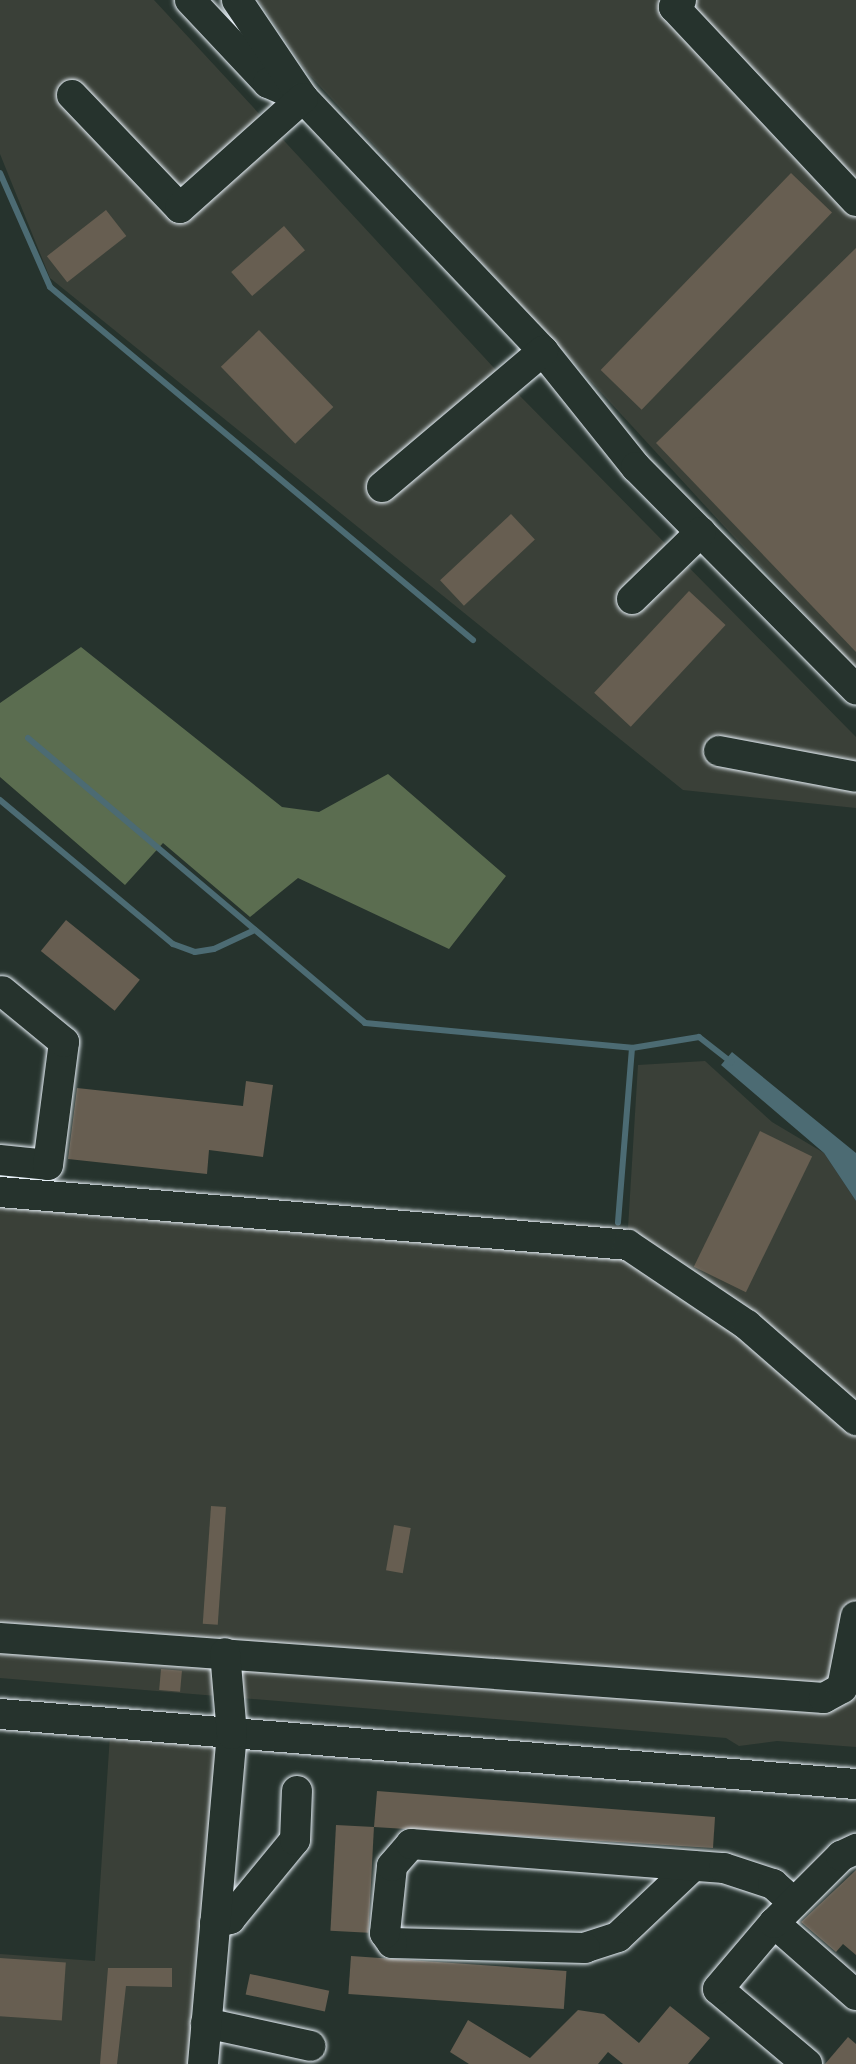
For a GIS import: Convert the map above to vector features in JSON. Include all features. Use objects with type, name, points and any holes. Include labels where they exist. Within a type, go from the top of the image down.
[{"type":"street","points":[[190,0],[268,82],[303,98]]},
{"type":"street","points":[[236,0],[303,98],[543,351],[636,466],[856,689]]},
{"type":"street","points":[[682,0],[674,7],[856,201]]},
{"type":"street","points":[[72,95],[180,208],[303,98]]},
{"type":"street","points":[[382,487],[543,351]]},
{"type":"street","points":[[632,598],[701,532]]},
{"type":"street","points":[[719,751],[856,777]]},
{"type":"street","points":[[0,1006],[2,990],[64,1042],[48,1165],[0,1160]]},
{"type":"street","points":[[0,1192],[628,1245],[747,1325],[856,1420]]},
{"type":"street","points":[[0,1638],[824,1698],[842,1688],[856,1616]]},
{"type":"street","points":[[203,2064],[232,1734],[226,1652]]},
{"type":"street","points":[[0,1714],[856,1784]]},
{"type":"street","points":[[215,1923],[230,1919],[295,1840],[298,1792]]},
{"type":"street","points":[[693,1866],[618,1937],[584,1948],[392,1942],[386,1933],[392,1866],[411,1844],[693,1866],[755,1875],[856,1995]]},
{"type":"street","points":[[806,2064],[718,1989],[784,1913],[856,1850]]},
{"type":"street","points":[[206,2023],[311,2046]]},
{"type":"shaded area","points":[[0,0],[154,0],[520,396],[856,737],[856,808],[683,790],[50,278],[0,154]]},
{"type":"shaded area","points":[[258,0],[856,0],[856,670],[306,71]]},
{"type":"shaded area","points":[[705,1061],[772,1122],[824,1153],[856,1201],[856,1747],[777,1741],[739,1746],[726,1738],[0,1678],[0,1181],[628,1228],[638,1065]]},
{"type":"shaded area","points":[[110,1735],[218,1744],[189,2064],[0,2064],[0,1954],[95,1961]]},
{"type":"green space","points":[[81,647],[282,807],[319,812],[388,774],[506,876],[449,949],[298,878],[250,917],[163,843],[125,885],[0,777],[0,703]]},
{"type":"water","points":[[732,1052],[856,1153],[856,1201],[824,1153],[721,1065]]},
{"type":"building","points":[[791,173],[832,213],[642,410],[601,370]]},
{"type":"building","points":[[106,210],[126,236],[67,282],[47,256]]},
{"type":"building","points":[[284,226],[305,250],[252,296],[231,272]]},
{"type":"building","points":[[856,248],[856,652],[656,443]]},
{"type":"building","points":[[259,330],[333,407],[295,444],[221,367]]},
{"type":"building","points":[[511,514],[535,540],[464,606],[440,580]]},
{"type":"building","points":[[689,591],[726,625],[631,727],[594,693]]},
{"type":"building","points":[[66,920],[140,980],[115,1011],[41,951]]},
{"type":"building","points":[[246,1081],[273,1085],[263,1157],[209,1150],[207,1174],[68,1159],[77,1088],[243,1106]]},
{"type":"building","points":[[760,1131],[812,1156],[746,1292],[694,1267]]},
{"type":"building","points":[[211,1506],[226,1507],[218,1625],[203,1624]]},
{"type":"building","points":[[394,1525],[411,1528],[403,1573],[386,1570]]},
{"type":"building","points":[[161,1669],[182,1671],[180,1692],[159,1690]]},
{"type":"building","points":[[377,1791],[715,1817],[713,1848],[374,1827]]},
{"type":"building","points":[[336,1825],[374,1827],[368,1933],[330,1931]]},
{"type":"building","points":[[856,1870],[856,1955],[843,1944],[836,1952],[801,1922]]},
{"type":"building","points":[[351,1956],[566,1971],[564,2009],[348,1994]]},
{"type":"building","points":[[0,1958],[66,1963],[62,2020],[0,2016]]},
{"type":"building","points":[[108,1968],[172,1968],[172,1987],[126,1986],[117,2064],[100,2064]]},
{"type":"building","points":[[250,1974],[329,1991],[325,2011],[246,1995]]},
{"type":"building","points":[[670,2006],[710,2038],[688,2064],[623,2064],[608,2052],[598,2064],[469,2064],[450,2052],[468,2020],[530,2058],[578,2010],[604,2014],[639,2043]]},
{"type":"building","points":[[848,2037],[856,2044],[856,2064],[825,2064]]},
{"type":"waterway","points":[[0,173],[50,287],[473,640]]},
{"type":"waterway","points":[[28,738],[365,1023],[632,1048],[618,1222]]},
{"type":"waterway","points":[[0,800],[173,944],[195,952],[214,949],[255,930]]},
{"type":"waterway","points":[[632,1048],[699,1037],[731,1062]]}]
